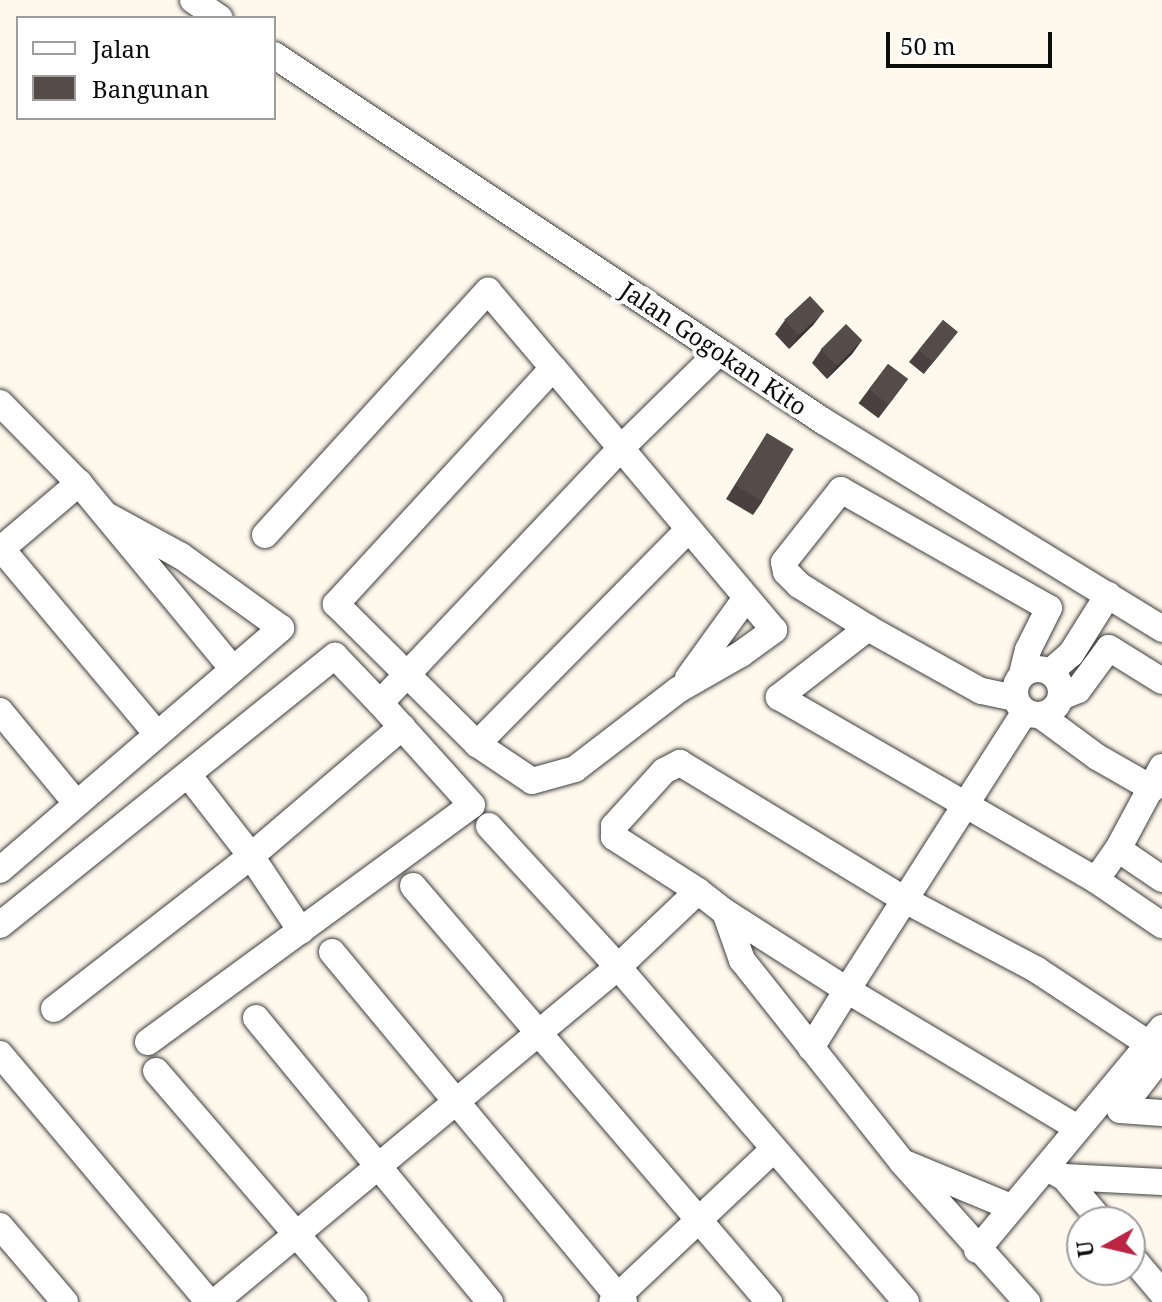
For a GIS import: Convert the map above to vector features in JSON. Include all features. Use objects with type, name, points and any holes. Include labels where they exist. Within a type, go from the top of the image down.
[{"type":"street","points":[[193,0],[217,16]]},
{"type":"street","name":"Jalan Gogokan Kito","points":[[276,56],[679,322],[718,353],[1162,629]]},
{"type":"street","points":[[265,535],[488,291],[553,368],[619,450],[774,630],[741,654],[678,690],[575,769],[532,781],[477,744],[336,604],[553,368]]},
{"type":"street","points":[[380,703],[619,450],[718,353]]},
{"type":"street","points":[[0,403],[108,516],[232,668]]},
{"type":"street","points":[[79,483],[1,549],[157,734]]},
{"type":"street","points":[[1026,700],[1028,650],[1049,608],[841,490],[790,552],[784,568],[799,585],[868,628],[981,691],[1053,709],[1061,697],[1078,690],[1109,648],[1162,681]]},
{"type":"street","points":[[0,870],[281,628],[181,556],[108,516]]},
{"type":"street","points":[[477,744],[688,530]]},
{"type":"street","points":[[1050,672],[1071,654],[1108,595]]},
{"type":"street","points":[[678,690],[746,598]]},
{"type":"street","points":[[868,628],[779,697],[1096,880],[1162,925]]},
{"type":"street","points":[[0,925],[335,656],[472,805],[148,1042]]},
{"type":"street","points":[[811,1048],[969,805],[1026,700],[1038,668],[1050,672],[1059,682],[1061,697]]},
{"type":"street","points":[[1026,700],[1097,757],[1158,778],[1118,849],[1096,880]]},
{"type":"street","points":[[0,711],[76,803]]},
{"type":"street","points":[[54,1009],[251,856],[402,727]]},
{"type":"street","points":[[1078,1128],[847,990],[725,912],[614,837],[614,826],[664,771],[680,763],[905,900],[1037,970],[1158,1043]]},
{"type":"street","points":[[189,776],[251,856],[301,931]]},
{"type":"street","points":[[489,826],[618,967],[906,1302]]},
{"type":"street","points":[[1118,849],[1162,879]]},
{"type":"street","points":[[413,886],[769,1302]]},
{"type":"street","points":[[215,1302],[618,967],[698,891]]},
{"type":"street","points":[[725,912],[742,960],[902,1162],[977,1250],[1027,1302]]},
{"type":"street","points":[[332,952],[458,1099],[618,1300],[698,1218],[773,1150]]},
{"type":"street","points":[[256,1018],[490,1302]]},
{"type":"street","points":[[1158,1043],[1120,1110],[1162,1113]]},
{"type":"street","points":[[977,1250],[1011,1207],[1055,1173],[1078,1128],[1158,1043]]},
{"type":"street","points":[[0,1054],[209,1302]]},
{"type":"street","points":[[156,1071],[355,1302]]},
{"type":"street","points":[[902,1162],[1011,1207]]},
{"type":"street","points":[[1055,1173],[1162,1182]]},
{"type":"street","points":[[1055,1173],[1087,1206]]},
{"type":"street","points":[[0,1226],[65,1302]]},
{"type":"street","points":[[1146,1274],[1162,1293]]},
{"type":"building","points":[[810,296],[824,311],[799,335],[784,320]]},
{"type":"building","points":[[943,320],[958,332],[933,362],[918,350]]},
{"type":"building","points":[[846,324],[862,340],[837,366],[821,349]]},
{"type":"building","points":[[888,364],[908,379],[889,405],[869,390]]},
{"type":"building","points":[[767,433],[794,449],[762,501],[736,485]]}]
